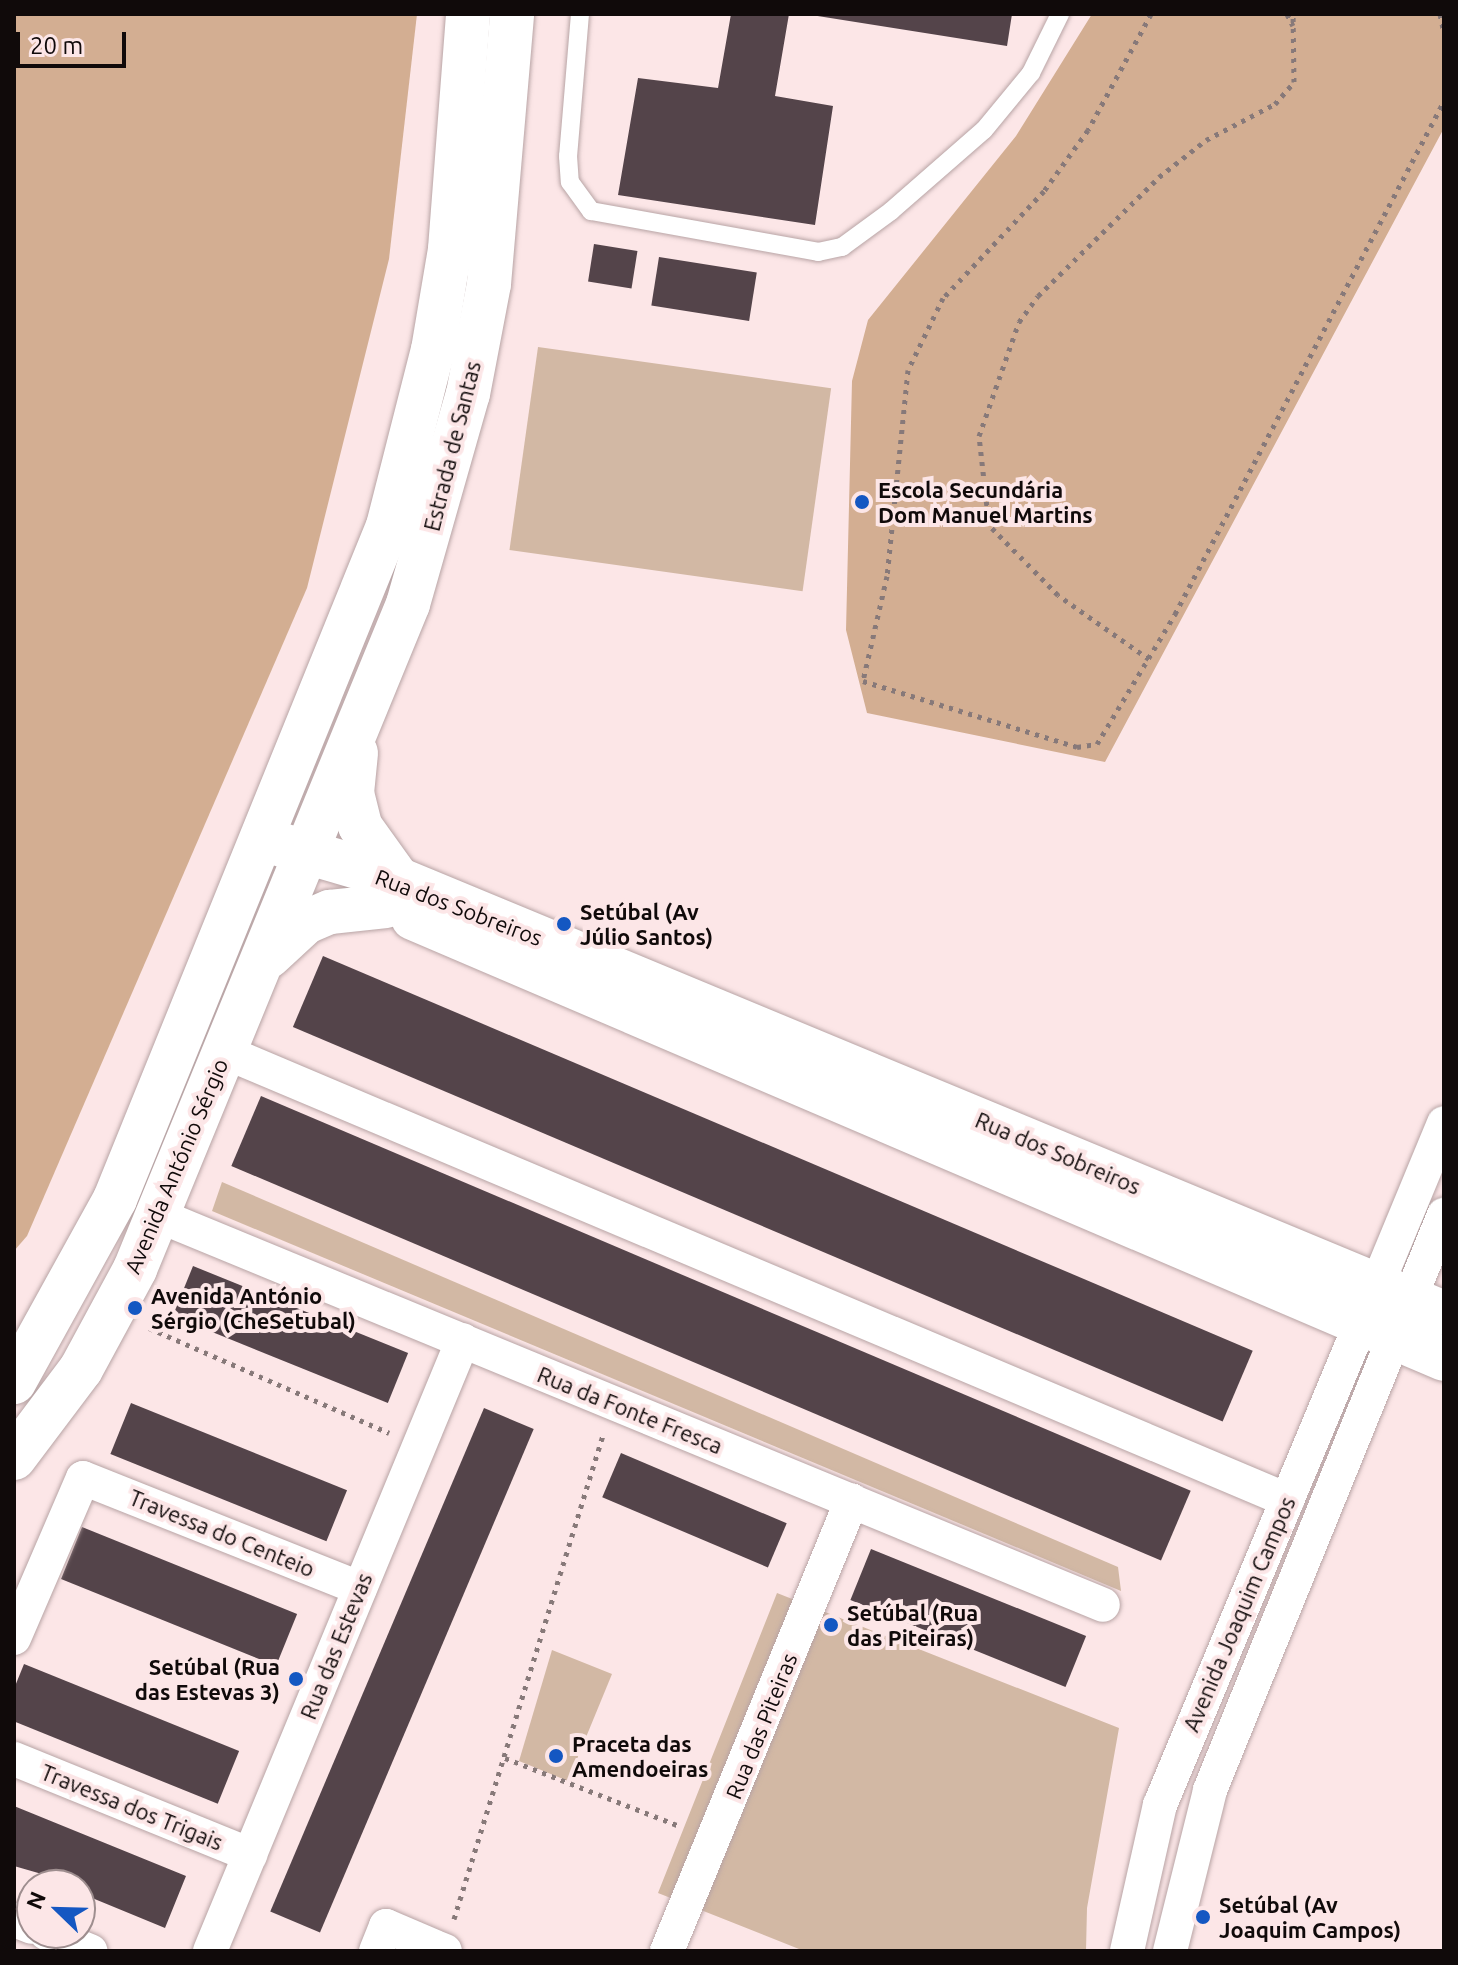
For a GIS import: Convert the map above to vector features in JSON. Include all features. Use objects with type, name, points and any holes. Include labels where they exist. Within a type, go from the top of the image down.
[{"type":"main road","name":"Estrada de Santas","points":[[265,840],[359,608],[411,441],[450,249],[468,14]]},
{"type":"main road","name":"Estrada de Santas","points":[[306,857],[413,589],[468,394],[502,170],[512,14]]},
{"type":"main road","points":[[260,967],[306,922],[392,892],[360,826],[355,804],[359,727]]},
{"type":"main road","name":"Rua dos Sobreiros","points":[[265,840],[1405,1307],[1444,1359]]},
{"type":"main road","name":"Avenida António Sérgio","points":[[14,1382],[86,1263],[265,840]]},
{"type":"main road","name":"Avenida António Sérgio","points":[[14,1458],[81,1369],[157,1215],[306,857]]},
{"type":"street","points":[[225,1052],[1287,1500]]},
{"type":"street","points":[[1405,1307],[1444,1123]]},
{"type":"street","name":"Rua da Fonte Fresca","points":[[157,1215],[1103,1605]]},
{"type":"street","points":[[1405,1307],[1444,1215]]},
{"type":"street","name":"Avenida Joaquim Campos","points":[[1127,1951],[1160,1805],[1287,1500],[1405,1307]]},
{"type":"street","name":"Avenida Joaquim Campos","points":[[1170,1951],[1210,1790],[1405,1307]]},
{"type":"street","name":"Rua das Estevas","points":[[210,1951],[463,1340]]},
{"type":"street","name":"Travessa do Centeio","points":[[14,1638],[83,1478],[360,1588]]},
{"type":"street","name":"Rua das Piteiras","points":[[667,1951],[852,1500]]},
{"type":"street","name":"Travessa dos Trigais","points":[[14,1759],[250,1855]]},
{"type":"street","points":[[376,1951],[386,1926],[444,1951]]},
{"type":"lane","points":[[580,14],[568,156],[577,196],[609,219],[798,252],[842,247],[939,174],[1011,103],[1060,14]]},
{"type":"path","points":[[1151,14],[1088,130],[1044,191],[943,298],[908,370],[887,576],[863,681],[1077,747],[1097,744],[1149,659],[1444,101]]},
{"type":"path","points":[[1149,659],[1058,595],[989,525],[979,436],[1019,322],[1038,296],[1159,177],[1206,140],[1275,104],[1294,82],[1296,34],[1290,14]]},
{"type":"path","points":[[1440,14],[1444,33]]},
{"type":"path","points":[[152,1329],[419,1446]]},
{"type":"path","points":[[444,1951],[613,1403]]},
{"type":"path","points":[[505,1758],[714,1840]]},
{"type":"shaded area","points":[[14,14],[417,14],[389,259],[307,588],[27,1236],[14,1251]]},
{"type":"shaded area","points":[[1092,14],[1444,14],[1444,128],[1105,762],[867,713],[846,630],[852,381],[868,320],[1016,136]]},
{"type":"shaded area","points":[[538,347],[831,388],[803,591],[509,550]]},
{"type":"shaded area","points":[[222,1182],[1118,1567],[1121,1591],[212,1211]]},
{"type":"shaded area","points":[[777,1593],[1119,1728],[1087,1908],[1086,1951],[804,1951],[658,1893]]},
{"type":"shaded area","points":[[552,1650],[612,1674],[568,1781],[519,1761]]},
{"type":"building","points":[[731,14],[789,14],[775,96],[833,106],[815,225],[618,195],[638,78],[718,88]]},
{"type":"building","points":[[805,14],[1012,14],[1007,46]]},
{"type":"building","points":[[594,244],[637,251],[632,288],[588,282]]},
{"type":"building","points":[[659,257],[757,272],[749,321],[651,305]]},
{"type":"building","points":[[323,956],[1253,1351],[1223,1422],[293,1027]]},
{"type":"building","points":[[261,1096],[1191,1491],[1161,1561],[231,1166]]},
{"type":"building","points":[[193,1266],[408,1353],[388,1403],[173,1316]]},
{"type":"building","points":[[131,1403],[347,1490],[326,1541],[110,1454]]},
{"type":"building","points":[[484,1408],[534,1429],[320,1933],[270,1912]]},
{"type":"building","points":[[621,1453],[787,1523],[768,1568],[602,1497]]},
{"type":"building","points":[[82,1527],[297,1614],[276,1666],[61,1579]]},
{"type":"building","points":[[871,1549],[1086,1636],[1066,1687],[850,1600]]},
{"type":"building","points":[[24,1664],[239,1751],[218,1804],[14,1721],[14,1689]]},
{"type":"building","points":[[14,1806],[186,1876],[165,1928],[96,1900],[96,1869],[24,1869],[14,1866]]},
{"type":"place","name":"Escola Secundária Dom Manuel Martins","points":[[862,502]]},
{"type":"place","name":"Setúbal (Av Júlio Santos)","points":[[564,924]]},
{"type":"place","name":"Avenida António Sérgio (CheSetubal)","points":[[135,1308]]},
{"type":"place","name":"Setúbal (Rua das Piteiras)","points":[[831,1625]]},
{"type":"place","name":"Setúbal (Rua das Estevas 3)","points":[[296,1679]]},
{"type":"place","name":"Praceta das Amendoeiras","points":[[556,1756]]},
{"type":"place","name":"Setúbal (Av Joaquim Campos)","points":[[1203,1917]]}]
